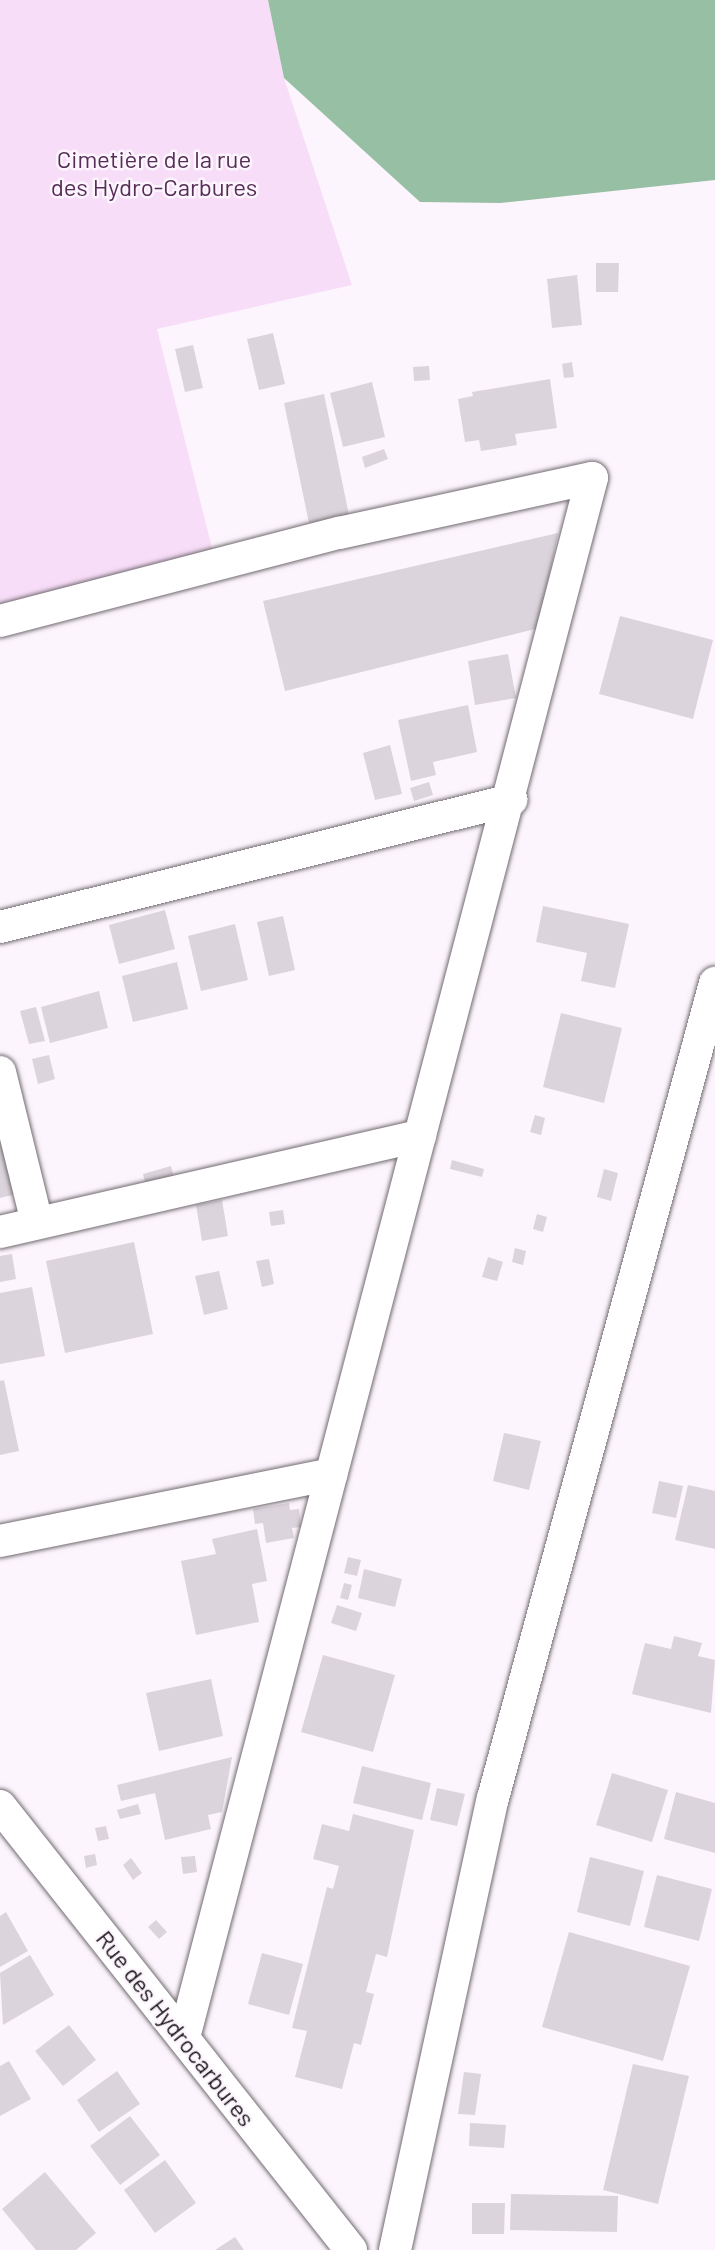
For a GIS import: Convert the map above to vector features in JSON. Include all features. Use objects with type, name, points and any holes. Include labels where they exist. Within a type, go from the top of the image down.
[{"type":"street","points":[[0,621],[339,533],[592,478],[511,800],[420,1136],[184,2038]]},
{"type":"street","points":[[0,927],[511,800]]},
{"type":"street","points":[[395,2250],[493,1798],[715,983]]},
{"type":"street","points":[[0,1072],[37,1223]]},
{"type":"street","points":[[0,1232],[420,1136]]},
{"type":"street","points":[[0,1541],[331,1474]]},
{"type":"street","name":"Rue des Hydrocarbures","points":[[0,1806],[351,2250]]},
{"type":"green space","name":"Cimetière de la rue des Hydro-Carbures","points":[[0,0],[268,0],[284,78],[352,285],[157,329],[214,556],[0,606]]},
{"type":"shaded area","points":[[268,0],[715,0],[715,180],[500,203],[420,202],[284,78]]},
{"type":"building","points":[[596,263],[619,263],[618,292],[596,292]]},
{"type":"building","points":[[577,275],[582,325],[552,328],[547,279]]},
{"type":"building","points":[[273,333],[285,384],[259,390],[247,339]]},
{"type":"building","points":[[193,345],[203,388],[185,392],[175,349]]},
{"type":"building","points":[[572,362],[574,377],[564,378],[562,364]]},
{"type":"building","points":[[429,366],[430,380],[414,381],[413,367]]},
{"type":"building","points":[[550,379],[557,428],[515,434],[517,445],[481,451],[479,440],[465,442],[458,399],[473,396],[472,392]]},
{"type":"building","points":[[372,382],[385,437],[343,447],[330,393]]},
{"type":"building","points":[[324,394],[349,515],[309,523],[284,403]]},
{"type":"building","points":[[384,449],[388,459],[365,468],[362,457]]},
{"type":"building","points":[[558,533],[539,628],[285,691],[263,601]]},
{"type":"building","points":[[620,616],[713,640],[693,719],[599,694]]},
{"type":"building","points":[[508,654],[516,698],[475,705],[468,661]]},
{"type":"building","points":[[468,705],[477,752],[433,762],[436,775],[411,781],[398,720]]},
{"type":"building","points":[[390,745],[402,794],[375,800],[363,753]]},
{"type":"building","points":[[429,782],[433,795],[414,801],[410,788]]},
{"type":"building","points":[[543,906],[629,924],[615,988],[581,981],[587,953],[536,942]]},
{"type":"building","points":[[165,910],[175,949],[119,964],[109,925]]},
{"type":"building","points":[[283,916],[295,970],[269,976],[257,922]]},
{"type":"building","points":[[235,924],[248,980],[201,991],[188,936]]},
{"type":"building","points":[[177,962],[188,1009],[133,1022],[122,976]]},
{"type":"building","points":[[99,991],[108,1028],[50,1043],[41,1007]]},
{"type":"building","points":[[36,1007],[45,1041],[29,1044],[20,1011]]},
{"type":"building","points":[[561,1013],[622,1028],[604,1103],[543,1087]]},
{"type":"building","points":[[49,1055],[55,1079],[38,1084],[32,1059]]},
{"type":"building","points":[[0,1101],[21,1193],[0,1198]]},
{"type":"building","points":[[535,1115],[545,1118],[541,1135],[530,1132]]},
{"type":"building","points":[[452,1160],[484,1169],[482,1177],[450,1169]]},
{"type":"building","points":[[171,1166],[174,1178],[146,1186],[143,1174]]},
{"type":"building","points":[[604,1169],[618,1173],[611,1201],[597,1197]]},
{"type":"building","points":[[222,1200],[228,1236],[202,1241],[196,1205]]},
{"type":"building","points":[[283,1210],[285,1224],[271,1226],[269,1212]]},
{"type":"building","points":[[537,1214],[547,1217],[543,1232],[533,1229]]},
{"type":"building","points":[[134,1242],[153,1334],[65,1353],[46,1261]]},
{"type":"building","points":[[515,1248],[526,1251],[523,1265],[512,1262]]},
{"type":"building","points":[[12,1254],[16,1279],[0,1282],[0,1256]]},
{"type":"building","points":[[488,1257],[503,1262],[497,1281],[482,1277]]},
{"type":"building","points":[[269,1259],[274,1284],[262,1287],[256,1261]]},
{"type":"building","points":[[219,1271],[228,1309],[204,1315],[195,1276]]},
{"type":"building","points":[[32,1287],[45,1356],[0,1364],[0,1293]]},
{"type":"building","points":[[4,1380],[19,1451],[0,1455],[0,1381]]},
{"type":"building","points":[[504,1433],[541,1441],[529,1490],[493,1481]]},
{"type":"building","points":[[659,1481],[683,1486],[676,1518],[652,1513]]},
{"type":"building","points":[[688,1485],[715,1491],[715,1549],[675,1540]]},
{"type":"building","points":[[289,1503],[290,1510],[299,1509],[301,1527],[292,1528],[294,1538],[266,1543],[263,1523],[255,1524],[253,1509]]},
{"type":"building","points":[[257,1529],[267,1581],[252,1584],[259,1622],[196,1635],[181,1561],[216,1554],[212,1539]]},
{"type":"building","points":[[348,1557],[361,1560],[357,1576],[344,1573]]},
{"type":"building","points":[[364,1569],[402,1579],[395,1607],[358,1598]]},
{"type":"building","points":[[344,1583],[352,1585],[348,1600],[340,1598]]},
{"type":"building","points":[[337,1605],[362,1613],[356,1631],[331,1623]]},
{"type":"building","points":[[674,1636],[702,1643],[698,1656],[715,1660],[711,1713],[632,1694],[645,1643],[671,1649]]},
{"type":"building","points":[[323,1655],[395,1675],[373,1752],[301,1732]]},
{"type":"building","points":[[211,1679],[223,1736],[159,1751],[146,1693]]},
{"type":"building","points":[[232,1757],[222,1812],[208,1815],[211,1829],[165,1840],[155,1793],[121,1801],[117,1785]]},
{"type":"building","points":[[362,1766],[431,1783],[422,1820],[353,1803]]},
{"type":"building","points":[[612,1773],[668,1790],[652,1842],[596,1825]]},
{"type":"building","points":[[437,1788],[465,1794],[457,1826],[430,1820]]},
{"type":"building","points":[[676,1792],[715,1803],[715,1853],[664,1839]]},
{"type":"building","points":[[138,1804],[141,1814],[120,1819],[117,1810]]},
{"type":"building","points":[[353,1814],[414,1830],[387,1957],[376,1954],[366,1992],[374,1994],[361,2045],[354,2043],[342,2089],[295,2077],[307,2031],[292,2028],[327,1887],[333,1889],[339,1866],[313,1859],[322,1824],[349,1831]]},
{"type":"building","points":[[106,1826],[109,1839],[98,1841],[95,1828]]},
{"type":"building","points":[[95,1854],[97,1865],[86,1868],[84,1856]]},
{"type":"building","points":[[195,1856],[197,1872],[183,1874],[181,1857]]},
{"type":"building","points":[[590,1857],[644,1871],[630,1926],[577,1912]]},
{"type":"building","points":[[131,1858],[142,1873],[133,1880],[123,1865]]},
{"type":"building","points":[[657,1875],[712,1889],[699,1941],[644,1927]]},
{"type":"building","points":[[6,1912],[28,1951],[0,1967],[0,1916]]},
{"type":"building","points":[[156,1920],[167,1932],[159,1939],[148,1927]]},
{"type":"building","points":[[569,1932],[690,1966],[663,2061],[542,2027]]},
{"type":"building","points":[[262,1953],[303,1964],[289,2015],[248,2004]]},
{"type":"building","points":[[30,1955],[54,1995],[3,2025],[0,1973]]},
{"type":"building","points":[[69,2025],[96,2060],[63,2086],[35,2051]]},
{"type":"building","points":[[9,2061],[31,2099],[0,2116],[0,2066]]},
{"type":"building","points":[[633,2064],[689,2076],[658,2204],[603,2190]]},
{"type":"building","points":[[117,2071],[140,2104],[99,2132],[77,2100]]},
{"type":"building","points":[[464,2072],[481,2074],[475,2115],[458,2114]]},
{"type":"building","points":[[130,2116],[160,2155],[120,2185],[90,2146]]},
{"type":"building","points":[[470,2123],[506,2125],[504,2148],[469,2146]]},
{"type":"building","points":[[165,2160],[196,2203],[155,2233],[124,2190]]},
{"type":"building","points":[[45,2172],[96,2233],[76,2250],[36,2250],[2,2209]]},
{"type":"building","points":[[511,2194],[618,2196],[617,2232],[510,2230]]},
{"type":"building","points":[[472,2203],[505,2203],[504,2234],[472,2234]]},
{"type":"building","points":[[235,2237],[244,2250],[215,2250]]}]
